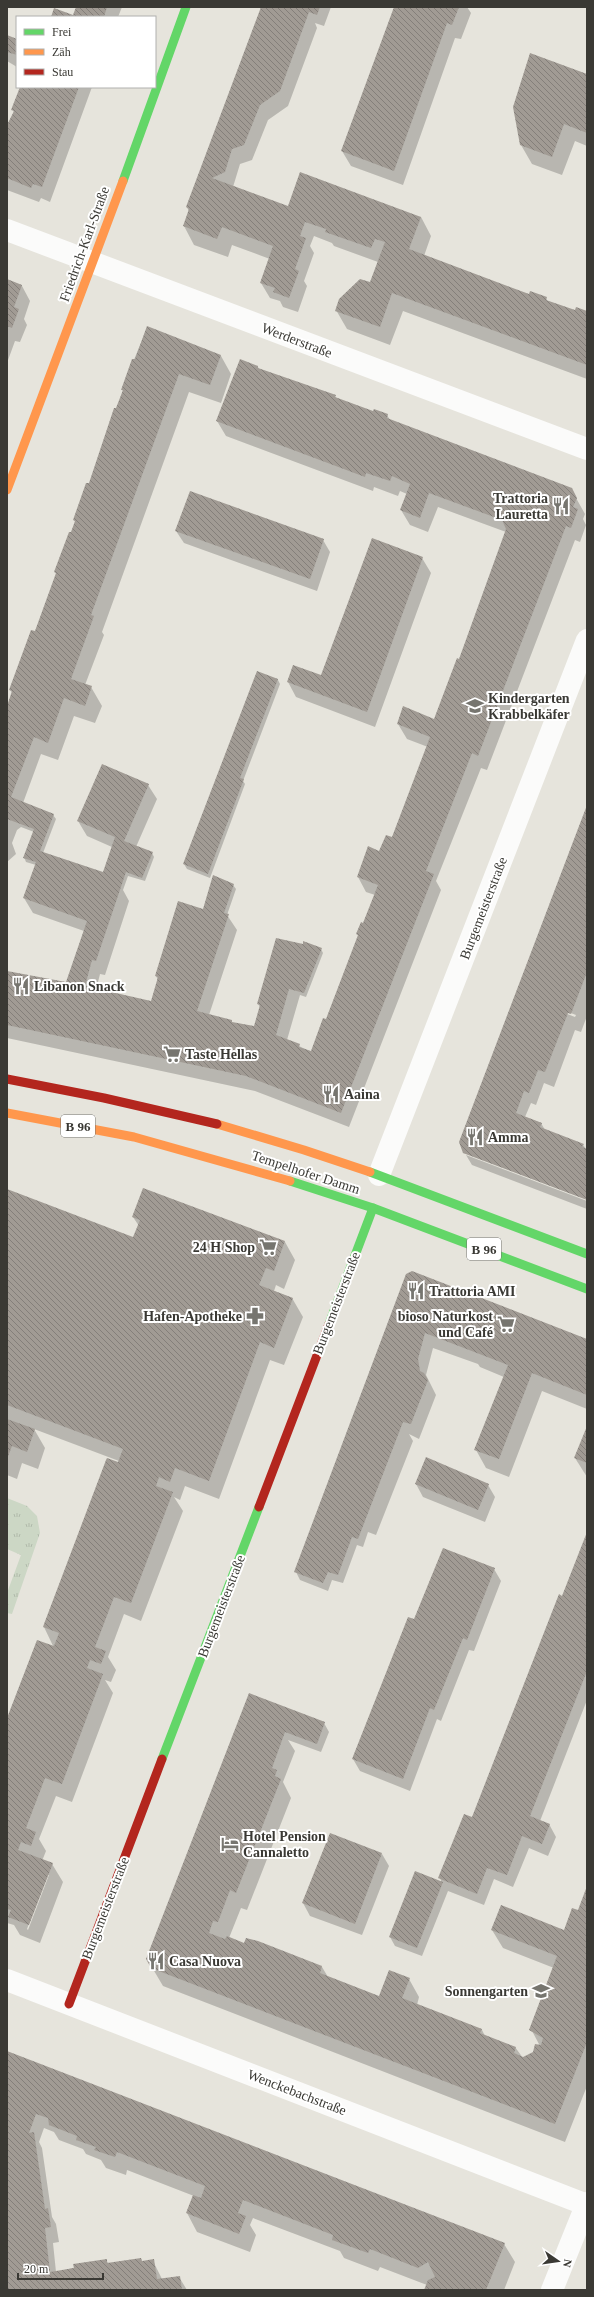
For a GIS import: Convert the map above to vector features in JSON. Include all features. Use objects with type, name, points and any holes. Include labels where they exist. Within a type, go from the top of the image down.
[{"type":"main road","name":"Friedrich-Karl-Straße","points":[[7,490],[93,264],[186,7]]},
{"type":"main road","name":"Tempelhofer Damm","points":[[7,1079],[113,1100],[262,1137],[379,1175],[587,1254]]},
{"type":"main road","name":"Tempelhofer Damm","points":[[7,1113],[134,1137],[208,1156],[373,1208],[587,1289]]},
{"type":"main road","name":"Burgemeisterstraße","points":[[69,2004],[373,1208]]},
{"type":"street","name":"Werderstraße","points":[[7,230],[93,264],[587,450]]},
{"type":"street","name":"Burgemeisterstraße","points":[[379,1175],[587,640]]},
{"type":"street","name":"Wenckebachstraße","points":[[7,1980],[587,2204]]},
{"type":"street","points":[[552,2290],[587,2204]]},
{"type":"green space","points":[[7,1498],[27,1506],[37,1516],[40,1533],[12,1614],[7,1613],[7,1593],[21,1555],[7,1549]]},
{"type":"building","points":[[76,7],[107,7],[104,16],[51,16],[54,8],[73,15]]},
{"type":"building","points":[[261,7],[320,7],[317,15],[309,12],[280,91],[260,105],[244,145],[232,149],[225,172],[212,178],[288,206],[300,172],[421,217],[409,249],[529,294],[530,291],[547,297],[546,300],[575,310],[576,307],[587,311],[587,365],[392,293],[380,327],[335,311],[339,299],[360,279],[370,282],[385,242],[375,239],[371,248],[325,232],[326,229],[305,222],[300,236],[306,238],[295,269],[299,271],[289,298],[273,292],[275,288],[260,283],[273,246],[222,227],[217,239],[183,226],[189,209],[186,207]]},
{"type":"building","points":[[394,7],[459,7],[452,25],[447,23],[394,171],[341,151]]},
{"type":"building","points":[[7,35],[16,39],[16,55],[7,52]]},
{"type":"building","points":[[530,53],[587,74],[587,133],[564,124],[552,157],[520,145],[513,107]]},
{"type":"building","points":[[20,88],[79,88],[42,187],[33,184],[31,188],[7,178],[7,125],[14,111],[11,110]]},
{"type":"building","points":[[7,279],[22,285],[14,307],[19,309],[12,328],[7,326]]},
{"type":"building","points":[[147,326],[221,355],[210,385],[179,374],[91,615],[94,616],[71,679],[92,686],[85,706],[64,698],[48,743],[34,737],[11,797],[54,814],[40,851],[103,872],[115,837],[77,821],[102,764],[149,784],[124,841],[153,852],[142,878],[126,872],[96,961],[92,960],[85,986],[151,1001],[158,977],[155,976],[178,901],[203,909],[213,875],[234,884],[224,913],[229,914],[197,1011],[232,1020],[232,1022],[254,1026],[260,1005],[257,1004],[276,938],[303,944],[303,941],[322,948],[304,993],[289,989],[276,1035],[300,1044],[299,1047],[311,1051],[323,1018],[326,1019],[358,935],[356,934],[361,922],[363,923],[378,885],[357,877],[368,846],[379,851],[386,835],[392,837],[430,737],[397,724],[403,706],[434,719],[457,658],[459,659],[506,529],[502,520],[429,493],[420,518],[400,510],[410,484],[392,476],[390,481],[366,473],[365,477],[216,421],[240,359],[258,366],[258,368],[336,395],[335,397],[373,411],[374,409],[388,414],[387,418],[572,488],[577,498],[573,507],[578,509],[571,528],[566,526],[478,756],[472,753],[426,871],[434,874],[341,1113],[246,1076],[7,1025],[7,971],[66,982],[87,921],[23,898],[36,862],[23,858],[34,829],[7,819],[7,706],[12,691],[9,690],[31,630],[35,631],[56,573],[54,572],[69,532],[71,532],[75,521],[73,520],[86,483],[89,483],[114,408],[116,408],[123,390],[121,390],[132,359],[135,359]]},
{"type":"building","points":[[190,491],[324,539],[310,579],[175,531]]},
{"type":"building","points":[[372,538],[423,557],[367,712],[287,682],[293,665],[321,675]]},
{"type":"building","points":[[257,671],[278,679],[240,778],[244,779],[208,874],[183,864]]},
{"type":"building","points":[[587,805],[587,972],[571,1014],[568,1013],[545,1072],[538,1070],[529,1093],[524,1091],[516,1113],[542,1123],[540,1127],[584,1144],[582,1147],[587,1149],[587,1200],[463,1153],[459,1142]]},
{"type":"building","points":[[143,1188],[285,1241],[274,1271],[266,1268],[259,1285],[293,1298],[274,1348],[260,1342],[209,1481],[175,1468],[170,1482],[159,1477],[156,1486],[173,1492],[131,1603],[114,1597],[95,1647],[106,1651],[101,1664],[90,1660],[87,1668],[103,1674],[62,1784],[45,1778],[26,1828],[36,1832],[31,1846],[21,1842],[18,1850],[53,1863],[29,1925],[8,1917],[11,1910],[7,1909],[7,1718],[37,1640],[54,1646],[59,1633],[43,1627],[44,1624],[106,1460],[107,1458],[118,1462],[123,1449],[7,1405],[7,1189],[133,1237],[140,1220],[132,1217]]},
{"type":"building","points":[[412,1271],[587,1339],[587,1395],[532,1373],[499,1459],[474,1450],[508,1365],[425,1333],[418,1359],[420,1371],[424,1373],[428,1380],[411,1424],[403,1422],[358,1539],[352,1537],[338,1575],[328,1572],[323,1583],[294,1572],[406,1274]]},
{"type":"building","points":[[7,1419],[35,1429],[27,1452],[12,1446],[7,1459]]},
{"type":"building","points":[[587,1426],[587,1463],[574,1458]]},
{"type":"building","points":[[426,1457],[489,1484],[478,1510],[415,1484]]},
{"type":"building","points":[[587,1532],[587,1671],[530,1816],[550,1824],[542,1844],[522,1836],[507,1875],[487,1868],[477,1894],[438,1878],[464,1814],[472,1817],[559,1594],[562,1596]]},
{"type":"building","points":[[443,1548],[495,1568],[467,1640],[463,1638],[434,1710],[430,1708],[403,1779],[352,1759],[408,1617],[414,1619]]},
{"type":"building","points":[[249,1693],[325,1722],[317,1744],[285,1732],[272,1768],[277,1770],[275,1776],[281,1779],[236,1893],[230,1890],[218,1922],[213,1921],[209,1933],[225,1939],[227,1936],[244,1943],[246,1938],[258,1941],[322,1966],[320,1973],[379,1996],[389,1970],[410,1978],[402,1998],[482,2029],[480,2033],[516,2047],[514,2053],[523,2057],[533,2052],[535,2044],[541,2045],[543,2038],[529,2030],[557,1956],[491,1930],[501,1905],[564,1930],[572,1908],[578,1910],[587,1886],[587,2042],[555,2124],[151,1968],[146,1959]]},
{"type":"building","points":[[330,1833],[382,1853],[355,1924],[302,1903]]},
{"type":"building","points":[[415,1871],[443,1882],[417,1948],[389,1937]]},
{"type":"building","points":[[7,2051],[505,2243],[486,2290],[424,2290],[428,2280],[435,2277],[428,2262],[418,2268],[370,2249],[368,2253],[332,2240],[333,2235],[243,2200],[238,2213],[246,2216],[239,2234],[186,2213],[193,2195],[201,2198],[205,2186],[117,2152],[115,2157],[94,2150],[96,2147],[76,2140],[77,2136],[49,2125],[48,2118],[36,2114],[29,2133],[34,2132],[45,2209],[48,2208],[51,2227],[45,2228],[50,2272],[74,2268],[73,2264],[107,2259],[107,2263],[141,2258],[142,2261],[154,2259],[157,2279],[180,2276],[182,2290],[7,2290]]},
{"type":"traffic: fast","points":[[123,181],[186,7]]},
{"type":"traffic: fast","points":[[370,1172],[587,1254]]},
{"type":"traffic: fast","points":[[290,1181],[373,1208],[587,1289]]},
{"type":"traffic: fast","points":[[329,1324],[373,1208]]},
{"type":"traffic: fast","points":[[162,1759],[259,1507]]},
{"type":"traffic: slow","points":[[7,490],[123,181]]},
{"type":"traffic: slow","points":[[7,1113],[134,1137],[290,1181]]},
{"type":"traffic: slow","points":[[217,1124],[304,1150],[370,1172]]},
{"type":"traffic: jam","points":[[7,1079],[104,1098],[217,1124]]},
{"type":"traffic: jam","points":[[259,1507],[329,1324]]},
{"type":"traffic: jam","points":[[69,2004],[162,1759]]},
{"type":"place","name":"Trattoria Lauretta","points":[[561,506]]},
{"type":"place","name":"Kindergarten Krabbelkäfer","points":[[475,706]]},
{"type":"place","name":"Libanon Snack","points":[[21,986]]},
{"type":"place","name":"Taste Hellas","points":[[172,1054]]},
{"type":"place","name":"Aaina","points":[[331,1094]]},
{"type":"place","name":"Amma","points":[[475,1137]]},
{"type":"place","name":"24 H Shop","points":[[268,1247]]},
{"type":"place","name":"Trattoria AMI","points":[[416,1291]]},
{"type":"place","name":"Hafen-Apotheke","points":[[255,1316]]},
{"type":"place","name":"bioso Naturkost und Café","points":[[506,1324]]},
{"type":"place","name":"Hotel Pension Cannaletto","points":[[230,1844]]},
{"type":"place","name":"Casa Nuova","points":[[156,1961]]},
{"type":"place","name":"Sonnengarten","points":[[541,1991]]}]
